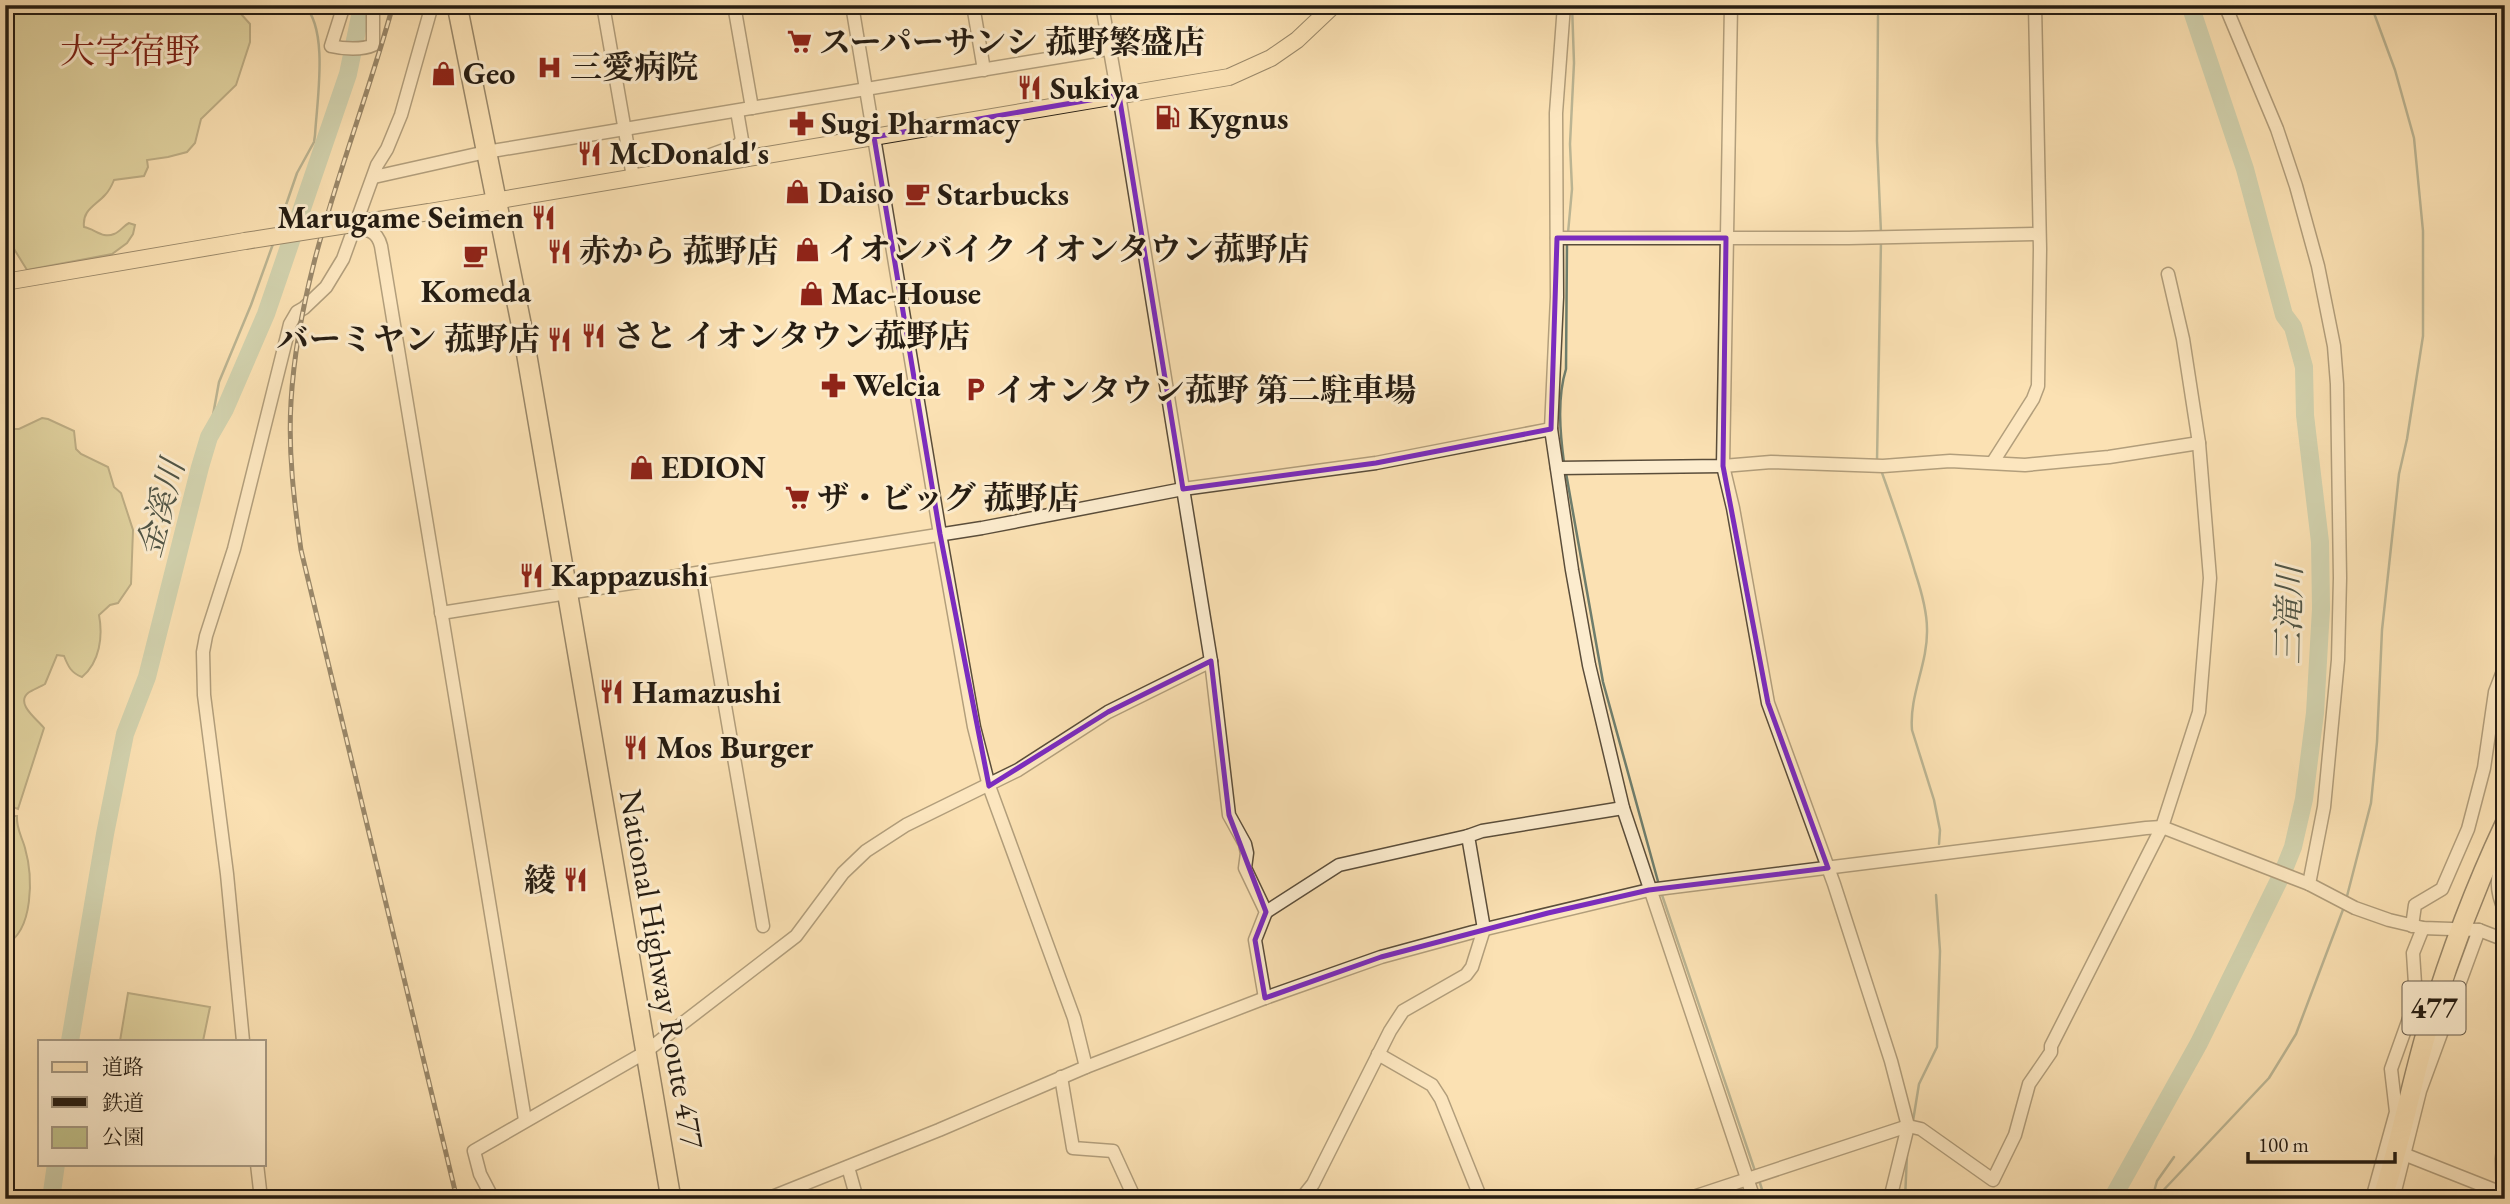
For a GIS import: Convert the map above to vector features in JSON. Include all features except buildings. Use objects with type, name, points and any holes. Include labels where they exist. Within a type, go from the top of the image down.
[{"type":"highway","name":"National Highway Route 477","points":[[457,5],[523,333],[644,1054],[671,1199]]},
{"type":"highway","name":"477","points":[[2382,1199],[2426,1035],[2469,929],[2479,880],[2505,824]]},
{"type":"main road","points":[[5,282],[497,202],[660,172],[1229,77],[1271,58],[1297,40],[1334,5]]},
{"type":"street","points":[[344,5],[331,46],[373,45],[373,5]]},
{"type":"street","points":[[243,1040],[228,874],[204,695],[203,652],[234,549],[290,324],[297,312],[326,287],[343,259],[401,115],[432,5]]},
{"type":"street","points":[[603,5],[633,177]]},
{"type":"street","points":[[734,5],[752,108]]},
{"type":"street","points":[[852,5],[974,727],[989,786],[1074,1018],[1086,1067]]},
{"type":"street","points":[[973,5],[984,70]]},
{"type":"street","points":[[1102,5],[1212,661],[1229,814],[1245,844],[1245,868],[1266,912]]},
{"type":"street","points":[[1564,5],[1556,113],[1564,237],[1551,429],[1562,468],[1572,570],[1589,665],[1623,808],[1657,889],[1754,1177],[1754,1199]]},
{"type":"street","points":[[1731,5],[1723,466],[1768,703],[1828,867],[1911,1127],[1889,1199]]},
{"type":"street","points":[[1993,462],[2033,399],[2038,386],[2039,234],[2035,5]]},
{"type":"street","points":[[2228,6],[2277,129],[2296,186],[2318,266],[2334,346],[2340,578],[2338,660],[2324,807],[2308,883]]},
{"type":"street","points":[[374,177],[486,152],[1198,34]]},
{"type":"street","points":[[660,172],[738,145],[741,140],[737,111]]},
{"type":"street","points":[[354,229],[374,232],[381,246],[526,1120]]},
{"type":"street","points":[[1564,237],[2039,234]]},
{"type":"street","points":[[1911,1127],[1993,1180],[2015,1135],[2029,1084],[2050,1052],[2162,827],[2199,712],[2210,578],[2199,443],[2183,339],[2168,274]]},
{"type":"street","points":[[441,613],[982,528],[1183,489],[1376,463],[1551,429]]},
{"type":"street","points":[[1562,468],[1723,466],[1771,462],[1879,465],[1950,461],[2025,465],[2109,457],[2199,443]]},
{"type":"street","points":[[702,572],[763,926]]},
{"type":"street","points":[[493,1199],[480,1174],[474,1151],[644,1054],[796,936],[843,873],[866,851],[906,825],[1018,770],[1108,712],[1212,661]]},
{"type":"street","points":[[2372,1199],[2396,1112],[2391,1069],[2416,999],[2413,953],[2417,927],[2415,905],[2442,889],[2468,829],[2484,768],[2495,692],[2505,666]]},
{"type":"street","points":[[1265,998],[1255,940],[1266,912],[1339,865],[1482,831],[1623,808]]},
{"type":"street","points":[[767,1199],[1086,1067],[1265,998],[1381,957],[1485,929],[1657,889],[2162,827],[2308,883],[2355,908],[2417,927],[2469,929],[2505,940]]},
{"type":"street","points":[[1301,1199],[1313,1184],[1378,1054],[1403,1011],[1466,975],[1472,967],[1485,929],[1468,836]]},
{"type":"street","points":[[2505,854],[2497,871],[2497,888],[2505,911]]},
{"type":"street","points":[[2393,1199],[2420,1091],[2469,929]]},
{"type":"street","points":[[1378,1054],[1432,1085],[1441,1099],[1481,1199]]},
{"type":"street","points":[[1061,1077],[1073,1148],[1113,1151],[1135,1199]]},
{"type":"street","points":[[2406,1155],[2503,1196],[2505,1126]]},
{"type":"street","points":[[1687,1199],[1911,1127]]},
{"type":"street","points":[[257,1166],[261,1199]]},
{"type":"street","points":[[848,1167],[857,1199]]},
{"type":"highlighted area","points":[[1119,95],[1183,489],[1376,463],[1551,429],[1557,238],[1726,238],[1723,466],[1768,703],[1828,868],[1649,890],[1548,913],[1381,957],[1265,998],[1255,940],[1266,912],[1229,815],[1211,661],[1108,712],[989,786],[940,534],[874,137]]},
{"type":"green space","points":[[5,5],[233,5],[250,24],[250,42],[236,85],[201,119],[195,143],[187,152],[147,160],[148,167],[144,176],[114,180],[106,193],[87,212],[84,227],[103,235],[116,233],[129,223],[135,225],[127,243],[112,254],[27,270],[11,244],[5,243]]},
{"type":"green space","points":[[42,418],[74,431],[76,449],[108,467],[114,487],[121,493],[133,530],[131,584],[118,603],[110,605],[99,615],[99,648],[88,671],[82,677],[78,675],[70,669],[64,656],[57,655],[45,684],[25,697],[26,707],[44,728],[18,809],[5,804],[5,429],[19,429]]},
{"type":"green space","points":[[17,816],[28,860],[29,902],[21,928],[15,938],[5,945],[5,817]]},
{"type":"green space","points":[[128,993],[210,1007],[203,1040],[120,1040]]},
{"type":"waterway","points":[[277,231],[297,173],[315,135],[319,47],[312,16],[304,5]]},
{"type":"waterway","name":"金溪川","points":[[70,1040],[125,734],[147,677],[209,437],[225,409],[266,314],[348,74],[360,5]]},
{"type":"waterway","points":[[1568,233],[1572,189],[1572,5]]},
{"type":"waterway","name":"三滝川","points":[[2112,1199],[2199,1043],[2283,872],[2293,847],[2304,799],[2315,713],[2321,609],[2320,542],[2305,415],[2304,367],[2293,327],[2284,315],[2245,169],[2190,5]]},
{"type":"waterway","points":[[2346,900],[2371,803],[2377,742],[2382,630],[2399,474],[2423,336],[2423,231],[2414,138],[2395,70],[2371,5]]},
{"type":"waterway","points":[[1878,16],[1877,141],[1881,233]]},
{"type":"waterway","points":[[1877,461],[1881,240]]},
{"type":"waterway","points":[[1564,463],[1560,416],[1566,369],[1567,243]]},
{"type":"waterway","points":[[209,437],[219,382],[273,244]]},
{"type":"waterway","points":[[1881,470],[1907,546],[1926,615],[1927,642],[1913,704],[1912,730],[1934,800],[1940,830],[1939,844]]},
{"type":"waterway","points":[[1566,473],[1603,682],[1659,885]]},
{"type":"waterway","points":[[1661,892],[1755,1171]]},
{"type":"waterway","points":[[1913,1121],[1919,1084],[1937,1047],[1940,951],[1936,895]]},
{"type":"waterway","points":[[2153,1199],[2269,1078],[2296,1034],[2344,907]]},
{"type":"waterway","points":[[1905,1199],[1907,1155]]},
{"type":"waterway","points":[[2152,1199],[2157,1181],[2174,1157]]},
{"type":"waterway","name":"金溪川","points":[[51,1199],[56,1166]]},
{"type":"waterway","points":[[1759,1180],[1765,1199]]},
{"type":"railway","points":[[393,5],[317,250],[305,300],[296,350],[291,402],[291,458],[301,550],[457,1199]]},
{"type":"place","name":"スーパーサンシ 菰野繁盛店","points":[[799,42]]},
{"type":"place","name":"三愛病院","points":[[550,67]]},
{"type":"place","name":"Geo","points":[[443,73]]},
{"type":"place","name":"Sukiya","points":[[1030,88]]},
{"type":"place","name":"Kygnus","points":[[1168,118]]},
{"type":"place","name":"Sugi Pharmacy","points":[[801,123]]},
{"type":"place","name":"McDonald's","points":[[589,153]]},
{"type":"place","name":"Daiso","points":[[798,192]]},
{"type":"place","name":"Starbucks","points":[[917,194]]},
{"type":"place","name":"Marugame Seimen","points":[[544,217]]},
{"type":"place","name":"イオンバイク イオンタウン菰野店","points":[[808,249]]},
{"type":"place","name":"赤から 菰野店","points":[[559,251]]},
{"type":"place","name":"Komeda","points":[[476,255]]},
{"type":"place","name":"Mac-House","points":[[811,293]]},
{"type":"place","name":"さと イオンタウン菰野店","points":[[593,336]]},
{"type":"place","name":"バーミヤン 菰野店","points":[[560,339]]},
{"type":"place","name":"Welcia","points":[[833,385]]},
{"type":"place","name":"イオンタウン菰野 第二駐車場","points":[[975,390]]},
{"type":"place","name":"EDION","points":[[641,467]]},
{"type":"place","name":"ザ・ビッグ 菰野店","points":[[797,498]]},
{"type":"place","name":"Kappazushi","points":[[531,575]]},
{"type":"place","name":"Hamazushi","points":[[612,692]]},
{"type":"place","name":"Mos Burger","points":[[636,747]]},
{"type":"place","name":"綾","points":[[576,880]]},
{"type":"district","name":"大字宿野","points":[[130,51]]}]
